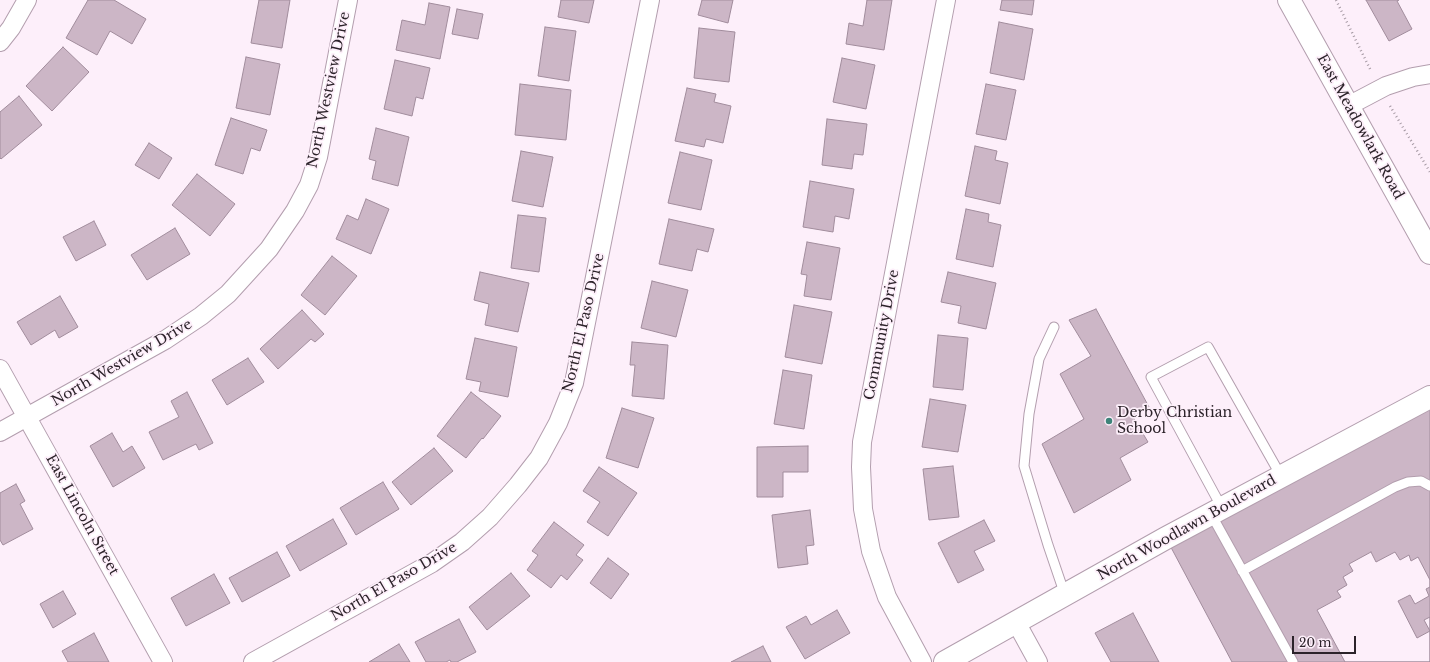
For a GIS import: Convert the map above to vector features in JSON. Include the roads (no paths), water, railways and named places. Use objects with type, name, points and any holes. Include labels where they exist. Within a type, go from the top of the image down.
[{"type":"street","points":[[0,42],[11,28],[27,0]]},
{"type":"street","name":"North Westview Drive","points":[[0,432],[165,340],[202,316],[228,294],[270,250],[295,211],[309,185],[318,157],[348,0]]},
{"type":"street","name":"North El Paso Drive","points":[[253,662],[432,563],[462,542],[490,517],[518,485],[538,458],[558,423],[574,383],[650,0]]},
{"type":"street","name":"Community Drive","points":[[922,662],[887,597],[871,550],[863,509],[861,467],[862,442],[946,0]]},
{"type":"street","name":"East Meadowlark Road","points":[[1289,0],[1430,253]]},
{"type":"street","points":[[1348,106],[1386,86],[1413,76],[1430,74]]},
{"type":"street","name":"East Lincoln Street","points":[[0,369],[163,662]]},
{"type":"street","name":"North Woodlawn Boulevard","points":[[945,662],[1216,511],[1430,397]]},
{"type":"street","points":[[1016,622],[1038,662]]},
{"type":"lane","points":[[1054,327],[1039,359],[1029,414],[1024,466],[1065,595]]},
{"type":"lane","points":[[1281,476],[1208,347],[1151,377],[1216,511],[1242,571],[1293,662]]},
{"type":"lane","points":[[1242,571],[1395,487],[1408,482],[1420,481],[1430,486]]},
{"type":"place","name":"Derby Christian School","points":[[1109,421]]}]
